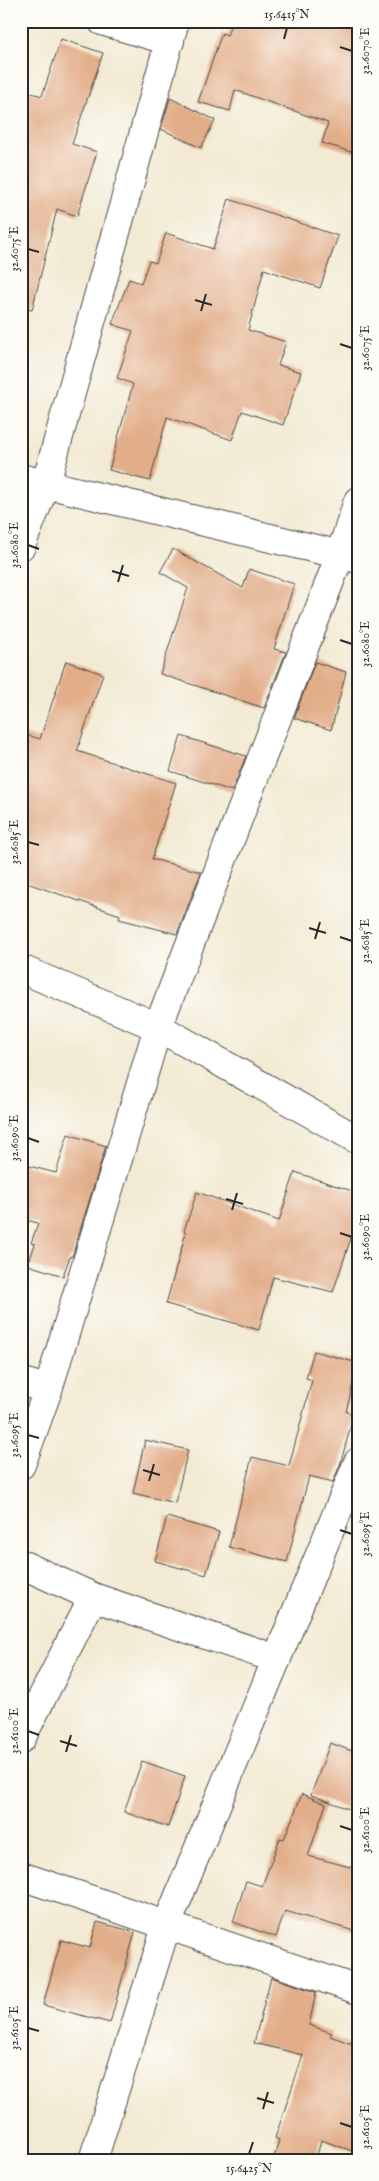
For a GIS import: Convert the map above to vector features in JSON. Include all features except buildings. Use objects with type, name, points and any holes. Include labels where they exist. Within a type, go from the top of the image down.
[{"type":"street","points":[[21,546],[34,481],[172,31],[102,21]]},
{"type":"street","points":[[34,481],[349,557]]},
{"type":"street","points":[[21,1465],[48,1390],[158,1027],[349,557],[358,501]]},
{"type":"street","points":[[21,969],[158,1027],[358,1140]]},
{"type":"street","points":[[21,1381],[48,1390]]},
{"type":"street","points":[[93,2160],[166,1926],[358,1462]]},
{"type":"street","points":[[21,1564],[93,1597],[277,1659]]},
{"type":"street","points":[[21,1739],[93,1597]]},
{"type":"street","points":[[21,1876],[358,1990]]}]
